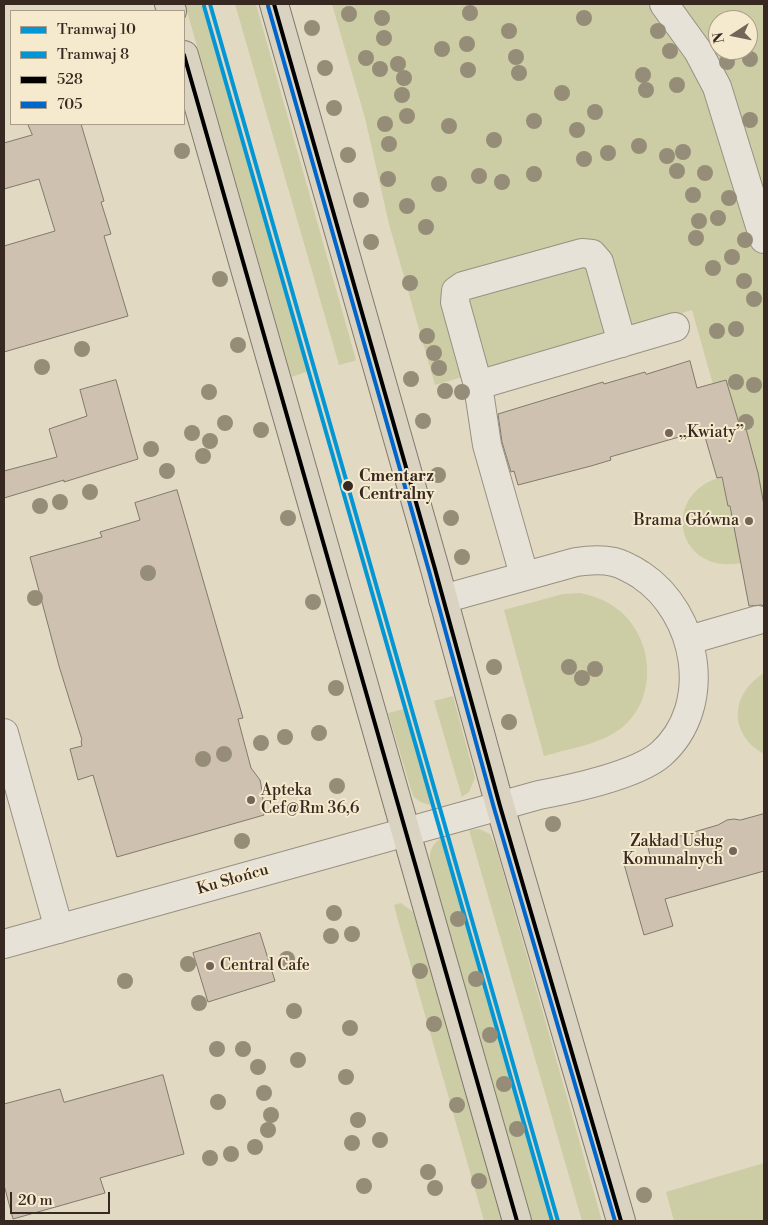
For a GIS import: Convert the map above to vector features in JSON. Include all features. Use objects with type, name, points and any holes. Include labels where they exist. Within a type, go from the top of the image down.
[{"type":"main road","points":[[274,4],[500,806],[621,1221]]},
{"type":"main road","points":[[185,58],[518,1221]]},
{"type":"street","points":[[664,4],[698,51],[716,87],[764,239]]},
{"type":"street","points":[[524,576],[487,445],[478,385],[455,302],[456,291],[464,286],[582,253],[592,254],[599,262],[622,343]]},
{"type":"street","points":[[478,385],[675,327]]},
{"type":"street","name":"Ku Słońcu","points":[[4,944],[500,806],[620,775],[660,755],[680,729],[688,710],[694,684],[693,661],[689,640],[678,615],[664,596],[650,582],[633,570],[615,562],[594,560],[576,562],[442,599]]},
{"type":"street","points":[[689,640],[758,620]]},
{"type":"street","points":[[4,733],[60,929]]},
{"type":"green space","points":[[185,4],[202,4],[309,371],[292,377],[289,368]]},
{"type":"green space","points":[[235,4],[256,4],[356,360],[354,361],[339,365]]},
{"type":"green space","points":[[332,4],[764,4],[764,565],[692,310],[435,385],[389,224],[365,118]]},
{"type":"green space","points":[[721,477],[737,532],[741,563],[719,563],[702,557],[690,546],[684,531],[683,515],[689,500],[701,486]]},
{"type":"green space","points":[[581,593],[613,606],[626,617],[636,631],[643,646],[647,663],[647,680],[636,712],[617,731],[587,745],[544,756],[504,610],[563,594]]},
{"type":"green space","points":[[764,673],[764,754],[752,746],[744,736],[739,725],[738,714],[745,692]]},
{"type":"green space","points":[[453,696],[475,778],[469,792],[462,797],[434,701]]},
{"type":"green space","points":[[404,709],[433,805],[417,800],[413,796],[388,713]]},
{"type":"green space","points":[[479,829],[490,834],[496,847],[602,1221],[582,1221],[469,830]]},
{"type":"green space","points":[[443,837],[553,1221],[532,1221],[430,863],[432,848]]},
{"type":"green space","points":[[401,903],[413,912],[503,1221],[484,1221],[397,917],[394,905]]},
{"type":"green space","points":[[764,1163],[764,1221],[674,1221],[666,1192]]},
{"type":"building","points":[[28,125],[81,125],[104,201],[101,202],[111,234],[104,236],[128,316],[4,352],[4,246],[55,231],[39,179],[4,189],[4,143],[32,135]]},
{"type":"building","points":[[690,361],[697,388],[726,380],[741,430],[746,429],[758,473],[764,505],[764,606],[749,606],[730,506],[728,506],[722,477],[717,478],[703,430],[610,457],[611,460],[591,466],[518,485],[514,471],[511,472],[502,442],[498,414],[603,382],[604,384],[645,372],[646,374]]},
{"type":"building","points":[[116,380],[138,459],[4,498],[4,471],[57,457],[49,429],[87,416],[80,390]]},
{"type":"building","points":[[177,490],[243,718],[238,719],[251,768],[260,780],[263,799],[261,805],[264,815],[117,857],[93,775],[78,780],[70,749],[82,746],[82,740],[59,666],[30,557],[102,537],[100,532],[140,520],[135,503]]},
{"type":"building","points":[[764,814],[764,871],[665,899],[673,926],[644,935],[624,864],[650,856],[648,847],[663,841],[718,825],[727,820],[740,820]]},
{"type":"building","points":[[260,933],[275,981],[208,1002],[193,953]]},
{"type":"building","points":[[163,1075],[184,1154],[100,1178],[105,1193],[13,1219],[4,1185],[4,1104],[60,1089],[64,1102]]},
{"type":"tram line","name":"10","points":[[210,4],[558,1221]]},
{"type":"tram line","name":"8","points":[[204,6],[552,1221]]},
{"type":"transit line","name":"528","points":[[274,4],[435,569],[500,806],[621,1221]]},
{"type":"transit line","name":"705","points":[[268,6],[429,571],[494,808],[615,1221]]},
{"type":"transit line","name":"528","points":[[185,59],[517,1221]]},
{"type":"place","name":"„Kwiaty”","points":[[669,433]]},
{"type":"place","name":"Cmentarz Centralny","points":[[348,486]]},
{"type":"place","name":"Brama Główna","points":[[749,521]]},
{"type":"place","name":"Apteka Cef@Rm 36,6","points":[[251,800]]},
{"type":"place","name":"Zakład Usług Komunalnych","points":[[733,851]]},
{"type":"place","name":"Central Cafe","points":[[210,966]]}]
